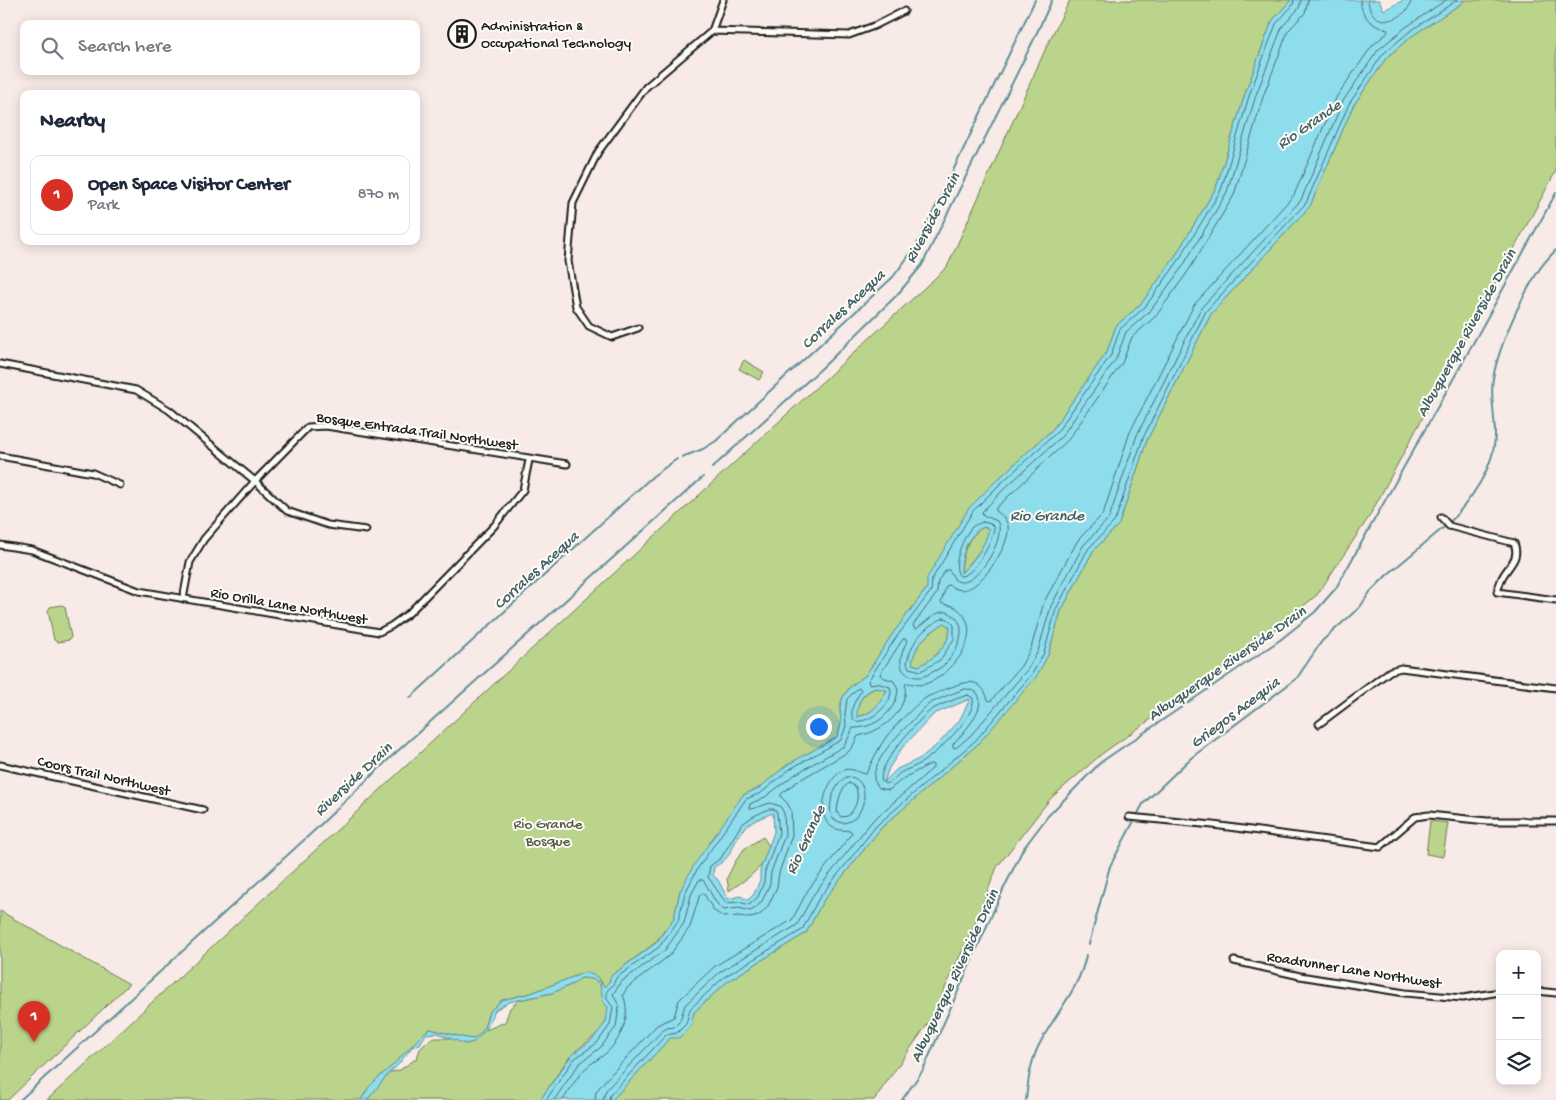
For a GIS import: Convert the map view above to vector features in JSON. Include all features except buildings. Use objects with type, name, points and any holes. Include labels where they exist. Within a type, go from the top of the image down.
[{"type":"street","points":[[638,328],[612,337],[589,326],[576,307],[568,261],[573,203],[598,152],[646,87],[712,31],[723,0]]},
{"type":"street","points":[[712,31],[849,35],[874,26],[904,11]]},
{"type":"street","points":[[0,364],[136,390],[169,410],[255,481],[287,511],[328,524],[366,530]]},
{"type":"street","name":"Bosque Entrada Trail Northwest","points":[[255,481],[308,427],[326,426],[529,460],[567,464]]},
{"type":"street","points":[[0,456],[93,473],[120,485]]},
{"type":"street","name":"Rio Orilla Lane Northwest","points":[[0,545],[32,550],[139,591],[379,632],[392,626],[409,614],[494,526],[523,490],[529,460]]},
{"type":"street","points":[[183,599],[190,562],[204,539],[255,481]]},
{"type":"street","points":[[1441,517],[1449,526],[1514,543],[1517,549],[1516,556],[1511,568],[1503,576],[1497,592],[1556,600]]},
{"type":"street","points":[[1319,724],[1390,670],[1401,668],[1556,688]]},
{"type":"street","name":"Coors Trail Northwest","points":[[0,765],[203,810]]},
{"type":"street","points":[[1130,817],[1380,847],[1416,817],[1429,814],[1487,822],[1556,821]]},
{"type":"street","name":"Roadrunner Lane Northwest","points":[[1234,961],[1300,976],[1405,993],[1462,998],[1496,993]]},
{"type":"street","points":[[1541,991],[1556,992]]},
{"type":"green space","name":"Rio Grande Bosque","points":[[1070,0],[1291,0],[1272,21],[1246,91],[1216,188],[1173,260],[1141,304],[1116,326],[1107,352],[1053,429],[969,508],[927,588],[891,636],[866,675],[850,687],[843,697],[840,707],[841,725],[837,737],[787,765],[759,788],[743,795],[680,891],[674,918],[655,943],[611,976],[605,986],[603,986],[601,981],[586,972],[531,993],[502,1000],[489,1012],[483,1031],[474,1039],[430,1029],[369,1087],[361,1100],[47,1100],[522,658],[947,267],[1050,39]]},
{"type":"green space","points":[[1464,0],[1556,0],[1556,171],[1369,517],[1317,595],[1245,653],[1103,753],[1051,798],[997,867],[972,931],[929,1022],[874,1100],[612,1100],[670,1038],[691,1026],[694,1012],[728,981],[806,933],[823,901],[881,828],[979,743],[1048,655],[1061,611],[1093,551],[1119,524],[1147,440],[1211,314],[1310,206],[1353,106],[1387,57],[1412,36]]},
{"type":"green space","points":[[744,360],[764,372],[759,380],[739,369]]},
{"type":"green space","points":[[984,527],[990,529],[985,542],[961,573],[966,546],[973,535]]},
{"type":"green space","points":[[62,605],[65,607],[71,637],[69,640],[58,642],[54,640],[48,611],[50,607]]},
{"type":"green space","points":[[944,623],[950,627],[949,634],[940,651],[919,666],[911,664],[919,644]]},
{"type":"green space","points":[[876,688],[887,690],[882,700],[867,714],[856,717],[861,699]]},
{"type":"green space","points":[[1430,821],[1448,823],[1443,857],[1426,854]]},
{"type":"green space","points":[[763,837],[769,846],[762,865],[729,891],[727,878],[735,862],[744,849]]},
{"type":"green space","points":[[0,911],[129,984],[8,1100],[0,1100]]},
{"type":"green space","points":[[580,978],[593,979],[598,982],[608,1005],[608,1016],[600,1030],[569,1058],[540,1100],[367,1100],[389,1073],[400,1070],[417,1058],[420,1049],[430,1039],[452,1038],[465,1044],[474,1042],[486,1030],[505,1022],[510,1008],[519,1000],[552,993],[573,984]]},
{"type":"water","name":"Rio Grande","points":[[1291,0],[1379,0],[1384,10],[1404,0],[1464,0],[1412,36],[1387,57],[1353,106],[1310,206],[1211,314],[1147,440],[1119,524],[1093,551],[1061,611],[1048,655],[1036,677],[979,743],[881,828],[823,901],[806,933],[728,981],[694,1012],[691,1026],[679,1038],[670,1038],[612,1100],[540,1100],[571,1056],[593,1039],[606,1022],[608,1007],[603,1002],[601,986],[597,981],[581,978],[573,984],[552,993],[509,1002],[495,1010],[486,1030],[474,1042],[465,1044],[437,1033],[426,1034],[420,1044],[412,1047],[367,1100],[361,1100],[369,1087],[430,1029],[474,1039],[483,1031],[489,1012],[502,1000],[531,993],[586,972],[597,977],[605,986],[611,976],[656,943],[674,918],[680,891],[694,865],[743,795],[759,788],[787,765],[837,737],[841,725],[840,707],[843,697],[850,687],[866,675],[891,636],[927,588],[927,578],[969,508],[1053,429],[1107,352],[1116,326],[1141,304],[1173,260],[1216,188],[1246,91],[1272,21]],"holes":[[[984,527],[989,529],[978,553],[961,573],[962,559],[966,546],[978,530]],[[944,623],[950,627],[947,640],[936,655],[919,666],[912,664],[919,644]],[[876,688],[887,690],[882,700],[872,711],[857,717],[861,699]],[[970,699],[959,721],[938,744],[919,759],[897,769],[884,782],[889,768],[902,748],[934,714]],[[773,813],[774,832],[760,870],[760,880],[754,894],[748,900],[740,896],[728,899],[718,880],[713,875],[714,867],[726,859],[741,833],[748,825]]]},
{"type":"waterway","name":"Corrales Acequa","points":[[682,457],[703,449],[716,441],[893,277],[916,246],[924,231],[1035,0]]},
{"type":"waterway","name":"Riverside Drain","points":[[712,468],[824,366],[897,295],[922,265],[1052,0]]},
{"type":"waterway","name":"Albuquerque Riverside Drain","points":[[902,1100],[923,1070],[1023,849],[1048,816],[1101,762],[1280,640],[1315,612],[1336,588],[1556,193]]},
{"type":"waterway","name":"Griegos Acequia","points":[[1451,521],[1474,492],[1491,459],[1495,435],[1493,378],[1505,338],[1530,285],[1541,267],[1556,250]]},
{"type":"waterway","name":"Corrales Acequa","points":[[410,698],[653,476],[677,459]]},
{"type":"waterway","name":"Riverside Drain","points":[[20,1100],[316,829],[391,757],[703,477]]},
{"type":"waterway","name":"Griegos Acequia","points":[[1089,944],[1110,866],[1143,804],[1191,758],[1297,678],[1322,641],[1360,607],[1370,592],[1387,575],[1443,528]]},
{"type":"waterway","name":"Griegos Acequia","points":[[1026,1100],[1035,1053],[1072,991],[1083,967],[1086,955]]},
{"type":"place","name":"Administration & Occupational Technology","points":[[462,34]]},
{"type":"place","name":"Open Space Visitor Center","points":[[34,1042]]}]
